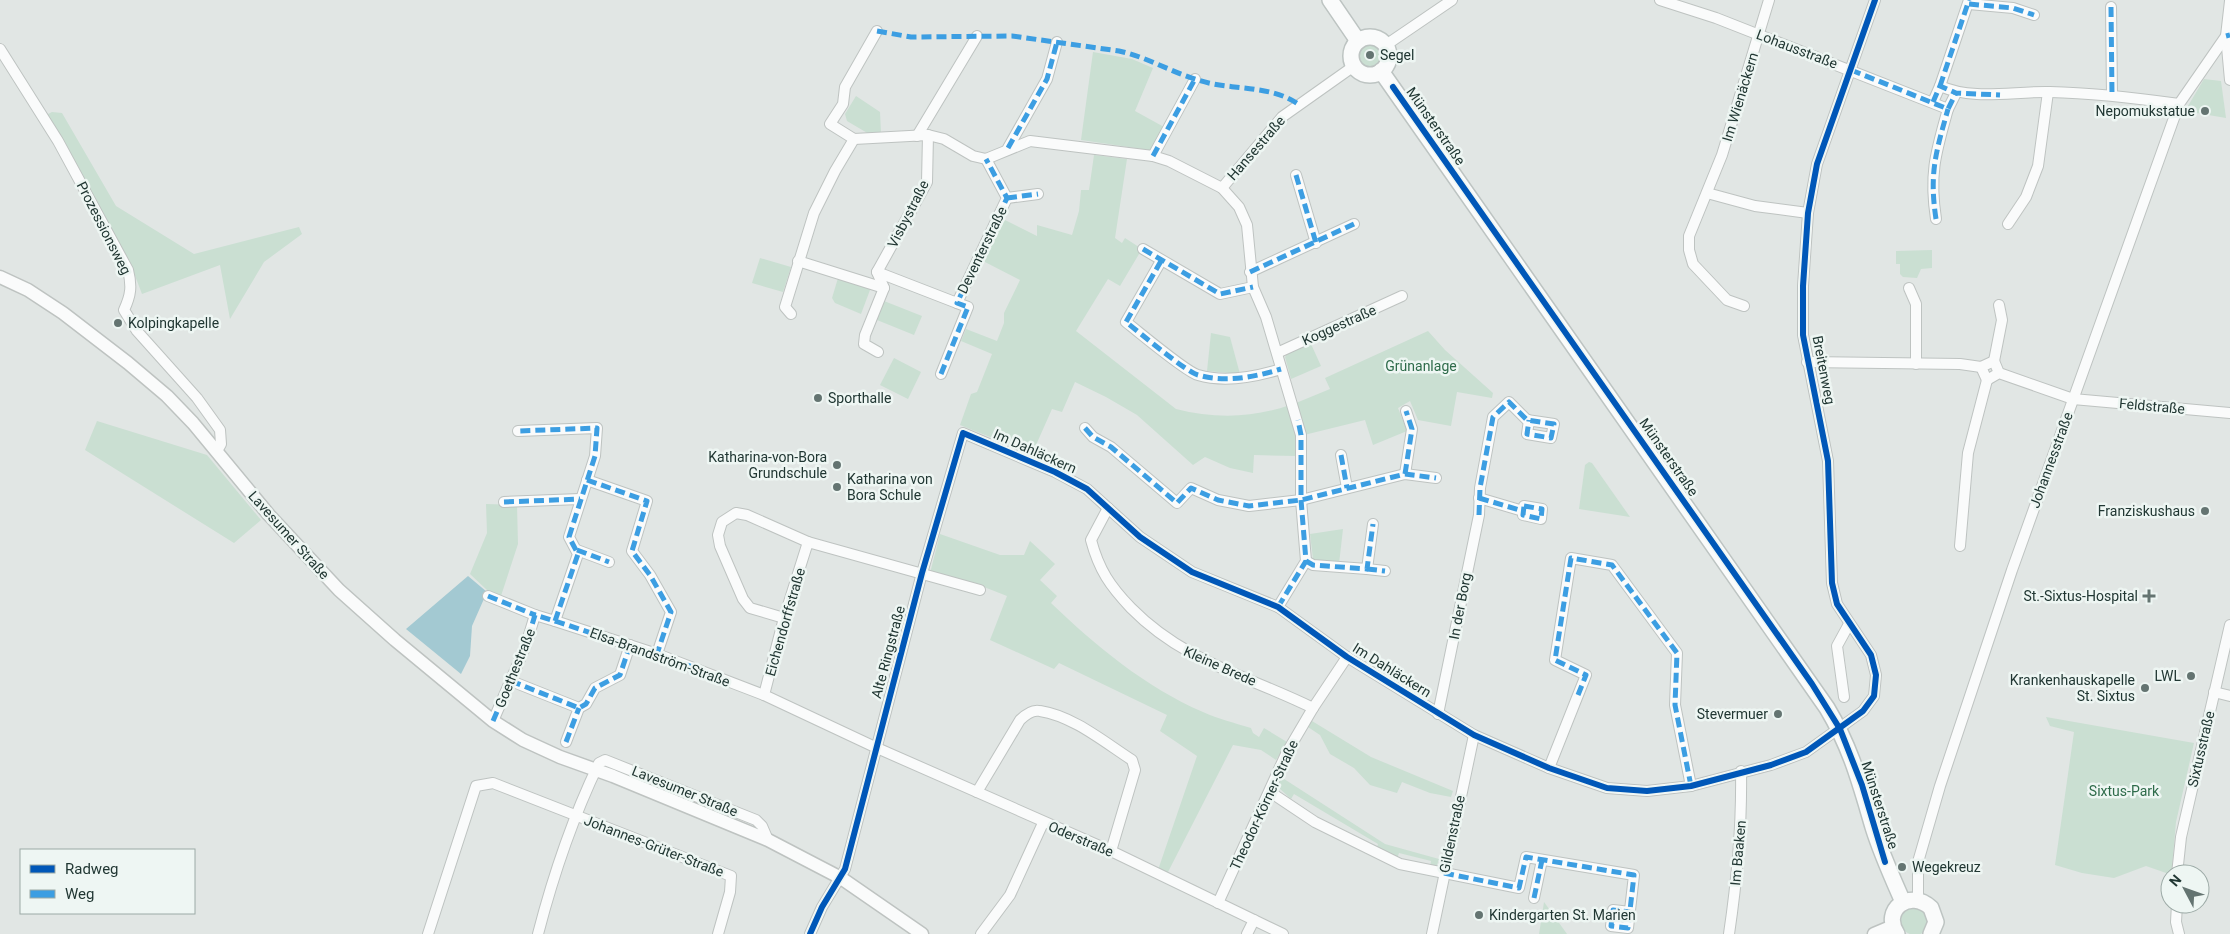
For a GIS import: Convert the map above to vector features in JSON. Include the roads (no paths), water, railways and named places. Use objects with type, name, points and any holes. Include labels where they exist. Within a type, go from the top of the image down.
[{"type":"main road","points":[[1330,0],[1358,41]]},
{"type":"main road","points":[[1373,37],[1386,45],[1388,59],[1381,71],[1366,74],[1354,66],[1351,53],[1358,41],[1373,37]]},
{"type":"main road","name":"Münsterstraße","points":[[1381,71],[1812,684],[1840,729],[1862,784],[1885,862],[1903,902]]},
{"type":"main road","points":[[1895,930],[1894,912],[1903,902],[1918,900],[1931,908],[1935,915],[1936,933]]},
{"type":"street","points":[[1386,45],[1452,0]]},
{"type":"street","name":"Lohausstraße","points":[[1660,0],[1716,18],[1948,109]]},
{"type":"street","name":"Im Wienäckern","points":[[1744,306],[1727,300],[1693,264],[1689,250],[1689,236],[1722,156],[1769,0]]},
{"type":"street","name":"Breitenweg","points":[[1840,729],[1863,712],[1874,696],[1876,675],[1871,655],[1837,604],[1832,583],[1828,461],[1803,335],[1803,286],[1808,214],[1820,151],[1875,0]]},
{"type":"street","points":[[2230,1],[2226,36],[2230,80]]},
{"type":"street","points":[[1933,102],[1969,2],[2013,8],[2034,16]]},
{"type":"street","points":[[2110,7],[2112,95]]},
{"type":"street","points":[[877,31],[845,87],[843,104],[830,124],[854,138],[928,135],[944,139],[973,156],[986,159]]},
{"type":"street","points":[[917,136],[977,36]]},
{"type":"street","name":"Johannesstraße","points":[[1918,900],[1918,862],[1940,786],[2012,570],[2179,104],[2226,36]]},
{"type":"street","points":[[1008,148],[1047,79],[1057,42]]},
{"type":"street","name":"Prozessionsweg","points":[[0,49],[58,141],[128,270],[131,283],[130,296],[124,310],[138,332],[197,398],[220,430],[221,444],[217,452]]},
{"type":"street","points":[[2209,60],[2221,59],[2229,66]]},
{"type":"street","name":"Hansestraße","points":[[986,159],[1008,148],[1030,141],[1153,156],[1169,161],[1222,188],[1282,117],[1354,66]]},
{"type":"street","points":[[1153,156],[1195,79]]},
{"type":"street","points":[[1940,86],[1956,93],[2000,95],[2048,92],[2112,95],[2179,104]]},
{"type":"street","points":[[2008,224],[2026,197],[2038,166],[2048,92]]},
{"type":"street","points":[[1936,219],[1932,193],[1934,158],[1948,109],[1956,93]]},
{"type":"street","name":"Visbystraße","points":[[877,272],[927,182],[928,135]]},
{"type":"street","points":[[791,314],[785,307],[814,213],[854,138]]},
{"type":"street","name":"Deventerstraße","points":[[986,159],[1007,198]]},
{"type":"street","points":[[1296,175],[1316,243]]},
{"type":"street","points":[[1222,188],[1232,197],[1243,215],[1246,225],[1253,287],[1266,317],[1301,435],[1301,500],[1306,561],[1278,607]]},
{"type":"street","points":[[1707,193],[1755,206],[1808,214]]},
{"type":"street","name":"Deventerstraße","points":[[1007,198],[1038,194]]},
{"type":"street","name":"Deventerstraße","points":[[957,303],[1007,198]]},
{"type":"street","points":[[1250,272],[1354,224]]},
{"type":"street","points":[[1143,249],[1220,294],[1253,287]]},
{"type":"street","points":[[798,261],[884,288]]},
{"type":"street","points":[[1161,261],[1126,322],[1196,375],[1236,379],[1257,376],[1282,369]]},
{"type":"street","points":[[877,272],[884,288],[865,335],[864,344],[878,352]]},
{"type":"street","name":"Deventerstraße","points":[[877,272],[968,308],[942,374]]},
{"type":"street","name":"Lavesumer Straße","points":[[0,277],[28,290],[63,313],[128,363],[180,409],[269,515],[334,585],[394,640],[493,721],[534,745],[768,840],[841,878],[922,934]]},
{"type":"street","points":[[1908,288],[1916,304],[1916,364]]},
{"type":"street","name":"Koggestraße","points":[[1276,353],[1402,296]]},
{"type":"street","points":[[1987,380],[1999,373],[1994,360],[2002,320],[2000,305]]},
{"type":"street","points":[[1807,362],[1960,364],[1982,367],[1994,360]]},
{"type":"street","points":[[1960,546],[1968,453],[1987,380],[1982,367]]},
{"type":"street","name":"Feldstraße","points":[[1999,373],[2073,399],[2230,413]]},
{"type":"street","name":"In der Borg","points":[[1438,714],[1478,515],[1479,498],[1493,418],[1509,402],[1529,420]]},
{"type":"street","points":[[1405,474],[1412,429],[1406,411]]},
{"type":"street","name":"Goethestraße","points":[[488,596],[555,621],[578,554],[569,537],[595,456],[597,428],[518,431]]},
{"type":"street","points":[[1085,428],[1093,437],[1111,447],[1177,503],[1191,488],[1218,500],[1249,506],[1301,500],[1405,474],[1436,478]]},
{"type":"street","name":"Im Dahläckern","points":[[964,433],[1055,472],[1087,490],[1140,537],[1192,572],[1278,607],[1347,658],[1474,735],[1549,768],[1608,788],[1647,791],[1691,786],[1771,764],[1806,752],[1840,729]]},
{"type":"street","name":"Alte Ringstraße","points":[[810,934],[829,894],[841,878],[922,573],[964,433]]},
{"type":"street","points":[[1341,455],[1347,488]]},
{"type":"street","points":[[586,480],[647,501],[632,551],[650,575],[671,612],[657,654]]},
{"type":"street","points":[[1479,498],[1523,511]]},
{"type":"street","points":[[504,502],[580,499]]},
{"type":"street","name":"Kleine Brede","points":[[1108,508],[1091,540],[1097,563],[1110,583],[1145,622],[1180,648],[1202,660],[1273,689],[1313,708]]},
{"type":"street","points":[[784,618],[750,608],[743,599],[720,546],[718,535],[722,522],[736,513],[747,515],[808,542],[980,590]]},
{"type":"street","points":[[1367,569],[1373,524]]},
{"type":"street","name":"Eichendorffstraße","points":[[764,696],[784,618],[808,542]]},
{"type":"street","points":[[577,550],[609,562]]},
{"type":"street","points":[[1549,768],[1586,675],[1555,660],[1572,558],[1612,565],[1677,653],[1675,704],[1691,786]]},
{"type":"street","points":[[1306,561],[1313,565],[1385,572]]},
{"type":"street","name":"Goethestraße","points":[[493,721],[511,681],[535,615]]},
{"type":"street","name":"Elsa-Brandström-Straße","points":[[555,621],[657,654],[764,696]]},
{"type":"street","points":[[1844,697],[1837,646],[1839,639],[1849,624]]},
{"type":"street","name":"Sixtusstraße","points":[[2179,864],[2181,837],[2230,625]]},
{"type":"street","points":[[566,742],[579,708],[586,704],[595,688],[620,675],[630,645]]},
{"type":"street","name":"Theodor-Körner-Straße","points":[[1218,903],[1270,792],[1277,771],[1313,708],[1347,658]]},
{"type":"street","points":[[511,681],[579,708]]},
{"type":"street","points":[[2214,692],[2230,696]]},
{"type":"street","points":[[764,696],[876,748]]},
{"type":"street","points":[[977,792],[1020,720],[1029,712],[1039,710],[1072,722],[1132,760],[1135,770],[1111,851]]},
{"type":"street","name":"Gildenstraße","points":[[1432,934],[1474,735]]},
{"type":"street","name":"Oderstraße","points":[[876,748],[1043,823],[1111,851],[1283,934]]},
{"type":"street","points":[[538,934],[548,897],[596,770]]},
{"type":"street","name":"Im Baaken","points":[[1729,934],[1742,821],[1741,772]]},
{"type":"street","points":[[428,934],[476,786],[493,783],[578,816]]},
{"type":"street","points":[[1270,792],[1315,822],[1400,864],[1520,888],[1535,895],[1542,860]]},
{"type":"street","name":"Johannes-Grüter-Straße","points":[[578,816],[731,876],[730,892],[718,934]]},
{"type":"street","points":[[981,934],[1010,894],[1043,823]]},
{"type":"street","points":[[1520,888],[1526,857],[1634,875],[1630,912]]},
{"type":"street","points":[[2176,914],[2179,934]]},
{"type":"street","points":[[1247,934],[1254,920]]},
{"type":"street","points":[[1874,934],[1895,930]]},
{"type":"water","points":[[468,576],[487,592],[472,626],[470,656],[461,674],[406,629]]},
{"type":"place","name":"Segel","points":[[1370,55]]},
{"type":"place","name":"Nepomukstatue","points":[[2205,111]]},
{"type":"place","name":"Kolpingkapelle","points":[[118,323]]},
{"type":"place","name":"Sporthalle","points":[[818,398]]},
{"type":"place","name":"Katharina-von-Bora Grundschule","points":[[837,465]]},
{"type":"place","name":"Katharina von Bora Schule","points":[[837,487]]},
{"type":"place","name":"Franziskushaus","points":[[2205,511]]},
{"type":"place","name":"St.-Sixtus-Hospital","points":[[2149,596]]},
{"type":"place","name":"LWL","points":[[2191,676]]},
{"type":"place","name":"Krankenhauskapelle St. Sixtus","points":[[2145,688]]},
{"type":"place","name":"Stevermuer","points":[[1778,714]]},
{"type":"place","name":"Wegekreuz","points":[[1902,867]]},
{"type":"place","name":"Kindergarten St. Marien","points":[[1479,915]]},
{"type":"park label","name":"Grünanlage","points":[[1421,366]]},
{"type":"park label","name":"Sixtus-Park","points":[[2124,791]]}]
